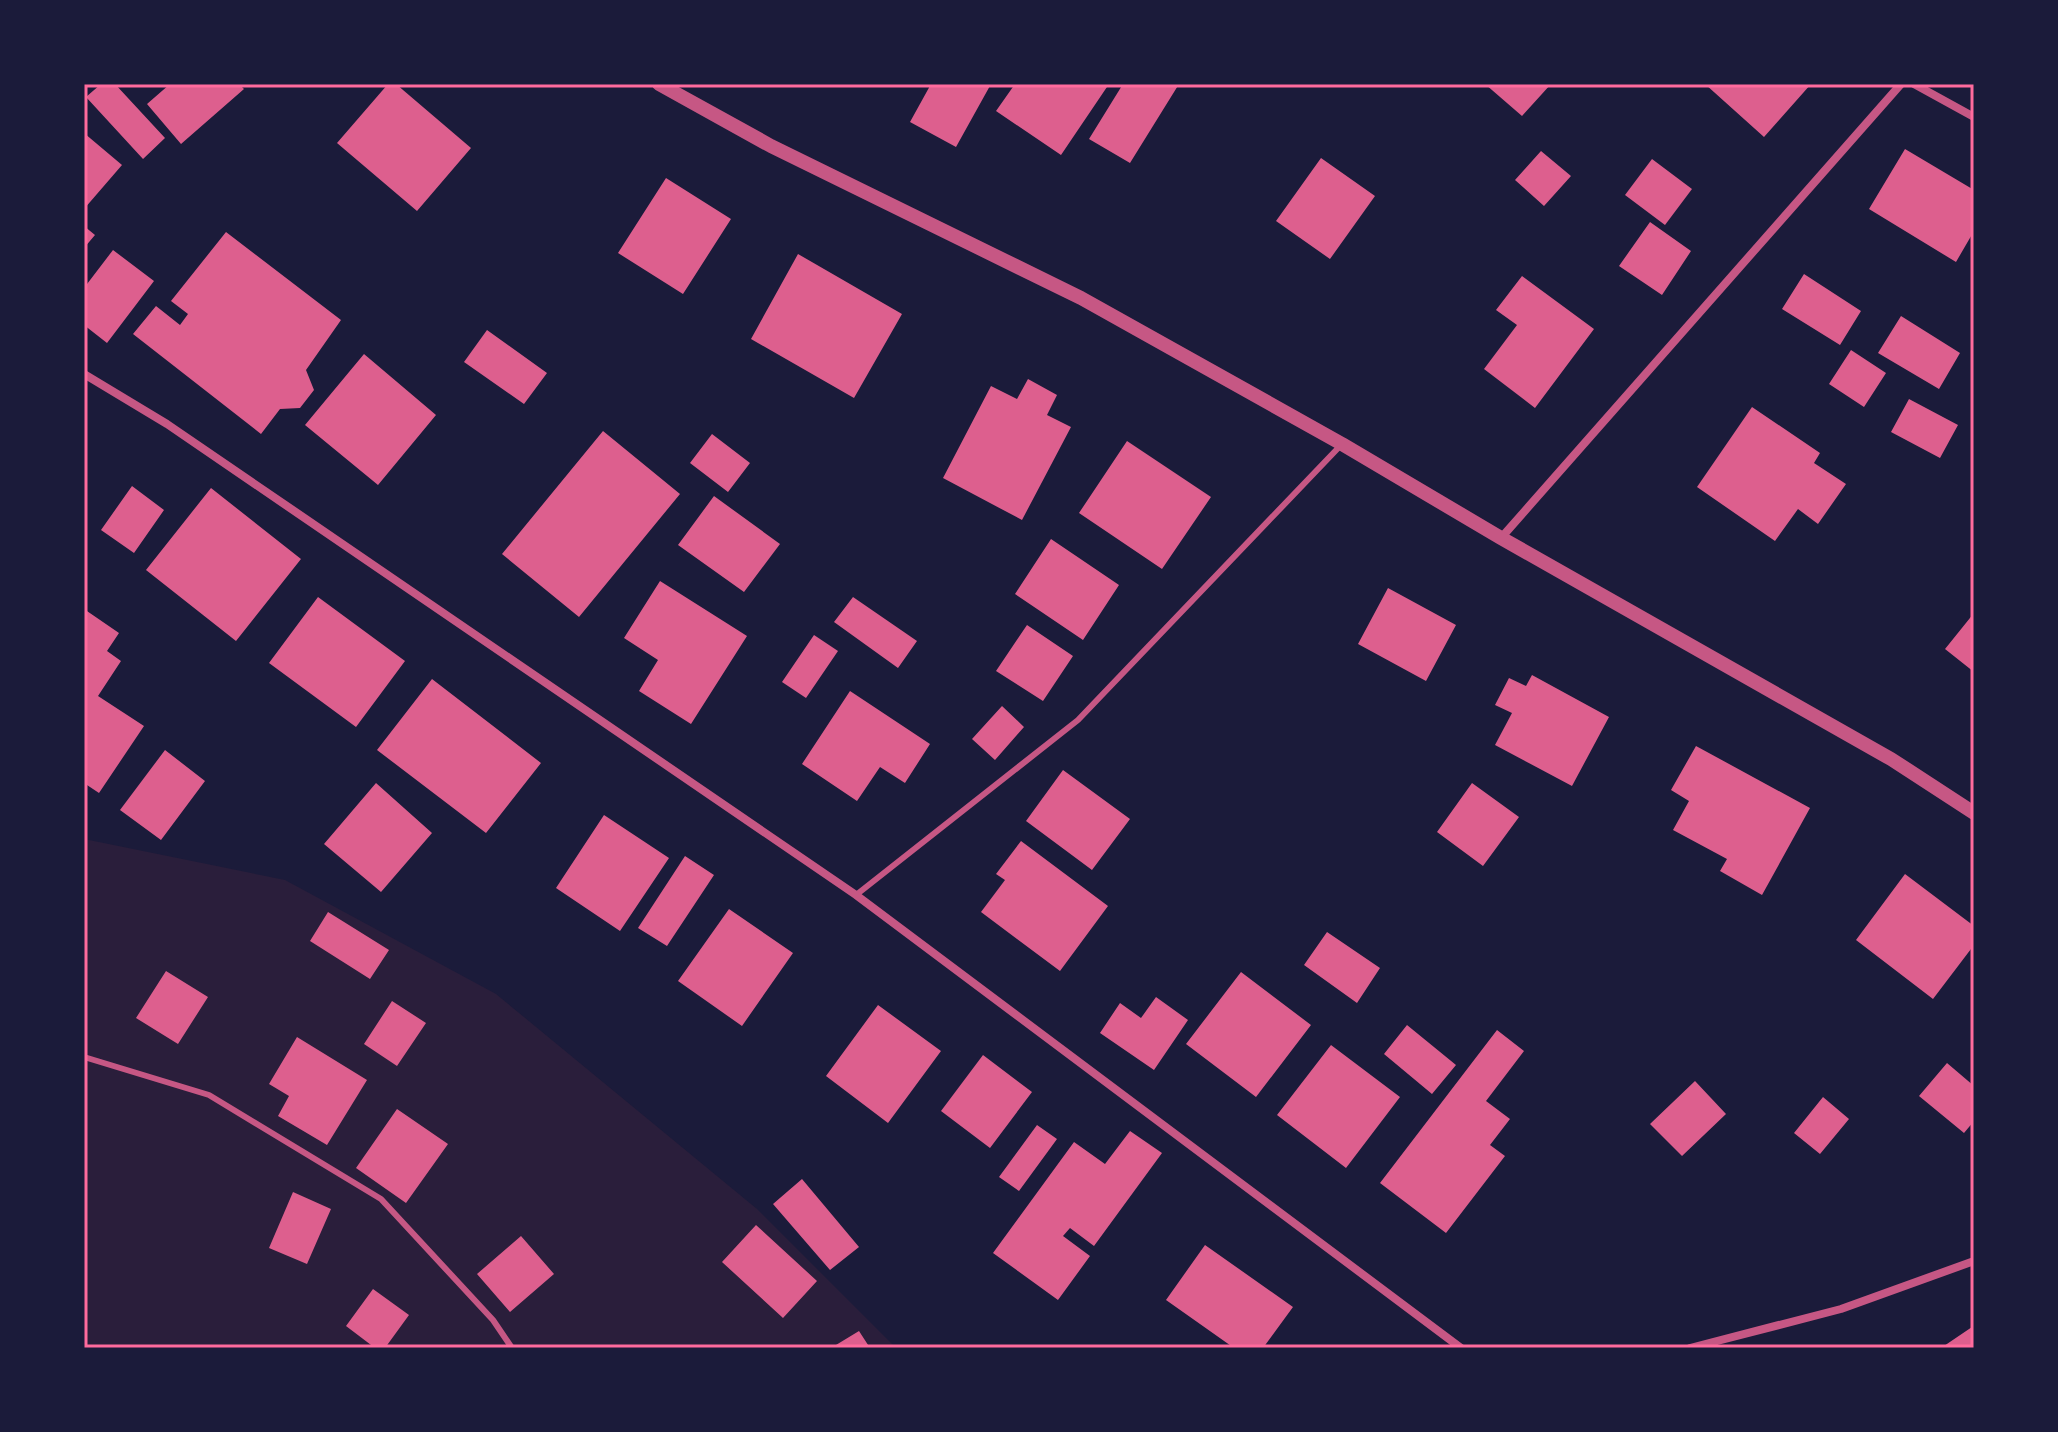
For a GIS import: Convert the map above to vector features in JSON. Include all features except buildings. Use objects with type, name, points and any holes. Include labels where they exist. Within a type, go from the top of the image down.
[{"type":"street","points":[[659,84],[771,146],[1081,298],[1891,759],[1974,813]]},
{"type":"street","points":[[1501,538],[1901,84]]},
{"type":"street","points":[[1914,84],[1974,117]]},
{"type":"street","points":[[84,374],[167,424],[856,895],[1461,1348]]},
{"type":"street","points":[[1690,1348],[1841,1309],[1974,1261]]},
{"type":"lane","points":[[856,895],[1078,720],[1342,444]]},
{"type":"lane","points":[[84,1057],[209,1095],[381,1199],[493,1320],[512,1348]]},
{"type":"shaded area","points":[[84,839],[285,880],[496,994],[757,1209],[896,1348],[84,1348]]}]
